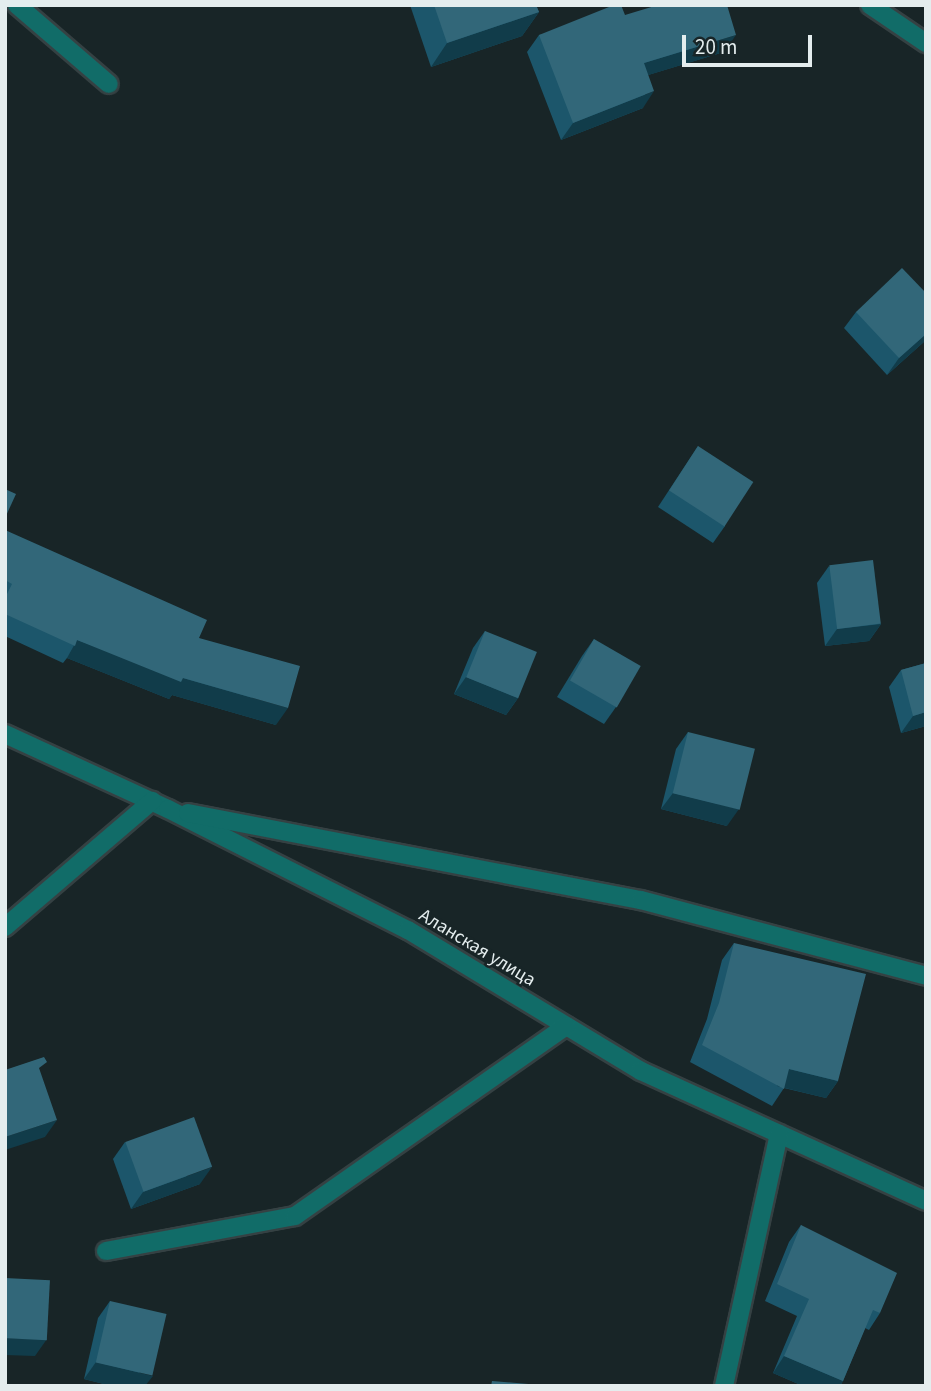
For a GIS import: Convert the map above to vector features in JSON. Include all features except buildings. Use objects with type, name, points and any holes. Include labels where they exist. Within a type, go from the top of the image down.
[{"type":"street","points":[[17,5],[109,84]]},
{"type":"street","points":[[870,5],[924,39]]},
{"type":"street","name":"Аланская улица","points":[[5,734],[160,805],[408,930],[641,1071],[926,1201]]},
{"type":"street","points":[[5,928],[160,805],[641,900],[926,976]]},
{"type":"street","points":[[106,1251],[295,1216],[566,1026]]},
{"type":"street","points":[[724,1386],[779,1134]]}]
